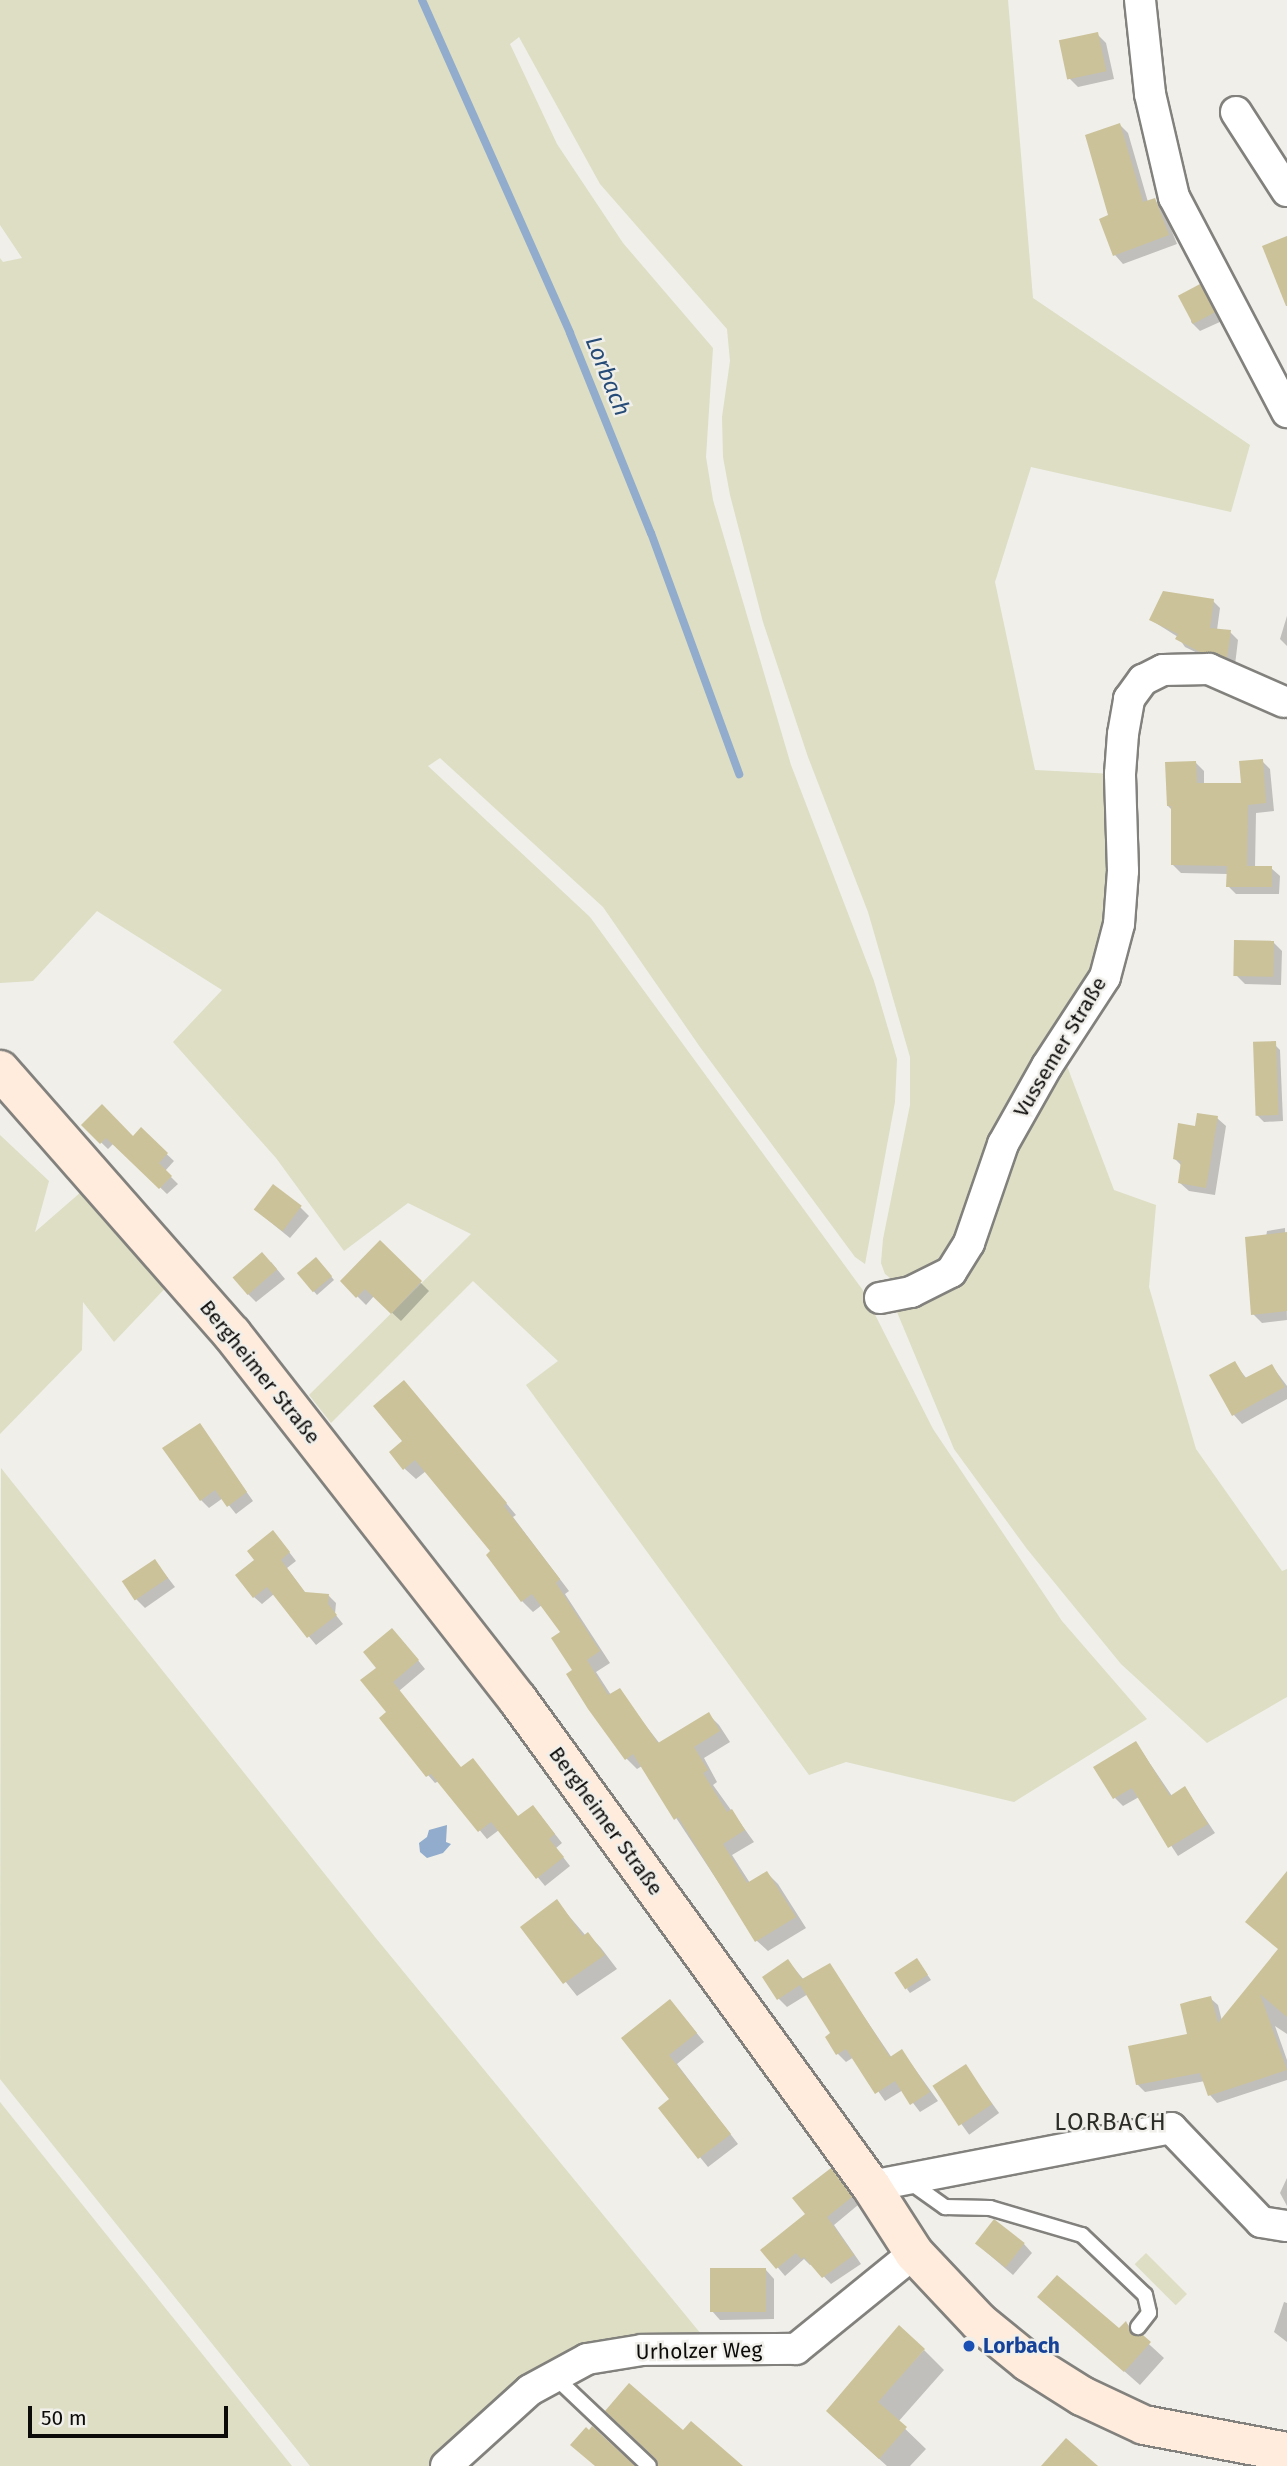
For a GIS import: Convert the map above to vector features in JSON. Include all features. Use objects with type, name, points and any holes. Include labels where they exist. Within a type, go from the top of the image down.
[{"type":"street","points":[[1140,0],[1150,94],[1174,197],[1287,412]]},
{"type":"street","points":[[1236,111],[1287,191]]},
{"type":"street","name":"Vussemer Straße","points":[[880,1298],[911,1293],[951,1272],[969,1243],[1003,1144],[1047,1066],[1105,976],[1119,924],[1122,871],[1122,734],[1129,699],[1143,680],[1163,670],[1209,669],[1284,702]]},
{"type":"street","name":"Bergheimer Straße","points":[[0,1070],[232,1334],[510,1689],[888,2183],[914,2253],[979,2322],[1028,2362],[1082,2396],[1144,2425],[1287,2452]]},
{"type":"street","points":[[888,2183],[1171,2128],[1261,2222],[1287,2225]]},
{"type":"street","name":"Urholzer Weg","points":[[446,2466],[530,2390],[587,2359],[642,2350],[796,2348],[914,2253]]},
{"type":"lane","points":[[888,2183],[946,2207],[990,2208],[1082,2235],[1145,2295],[1149,2313],[1138,2327]]},
{"type":"lane","points":[[555,2377],[649,2466]]},
{"type":"green space","points":[[0,0],[1008,0],[1033,298],[1250,445],[1231,512],[1031,467],[995,582],[1035,770],[1114,774],[1117,871],[1099,978],[948,1268],[894,1281],[885,1274],[881,1263],[883,1239],[910,1105],[910,1057],[868,912],[808,757],[763,622],[730,495],[723,457],[722,417],[730,361],[727,329],[600,184],[519,37],[510,44],[557,144],[623,243],[713,348],[706,457],[713,500],[791,765],[874,981],[897,1059],[895,1102],[865,1264],[855,1257],[700,1047],[603,907],[440,758],[428,766],[590,917],[862,1289],[933,1429],[1062,1621],[1147,1719],[1014,1802],[846,1762],[809,1775],[526,1385],[558,1361],[473,1281],[331,1423],[309,1395],[471,1234],[408,1203],[344,1251],[276,1158],[173,1042],[222,990],[97,911],[33,981],[0,983],[0,258],[3,262],[22,258],[0,225]]},
{"type":"green space","points":[[1064,1058],[1114,1190],[1156,1205],[1149,1287],[1196,1449],[1282,1571],[1287,1569],[1287,1697],[1207,1743],[1121,1664],[1027,1549],[954,1449],[897,1312],[956,1281],[988,1206]]},
{"type":"green space","points":[[0,1135],[49,1181],[35,1232],[89,1185],[173,1280],[114,1342],[83,1302],[82,1350],[0,1434]]},
{"type":"green space","points":[[1,1468],[375,1937],[706,2340],[580,2349],[433,2466],[310,2466],[0,2079]]},
{"type":"green space","points":[[0,2102],[292,2466],[0,2466]]},
{"type":"green space","points":[[1146,2253],[1187,2294],[1176,2305],[1135,2264]]},
{"type":"water","points":[[447,1825],[446,1842],[451,1844],[443,1853],[427,1858],[420,1852],[419,1843],[427,1837],[429,1830]]},
{"type":"building","points":[[1098,32],[1106,71],[1067,79],[1059,40]]},
{"type":"building","points":[[1120,123],[1143,202],[1155,198],[1169,235],[1113,256],[1099,219],[1108,215],[1085,135]]},
{"type":"building","points":[[1287,236],[1287,306],[1286,306],[1262,246]]},
{"type":"building","points":[[1200,284],[1215,312],[1193,324],[1178,296]]},
{"type":"building","points":[[1163,591],[1214,599],[1210,628],[1231,630],[1227,658],[1200,652],[1175,639],[1178,634],[1149,620]]},
{"type":"building","points":[[1263,759],[1266,803],[1248,805],[1247,866],[1272,866],[1272,887],[1226,887],[1227,866],[1171,865],[1171,806],[1167,806],[1165,762],[1196,761],[1197,783],[1241,783],[1239,761]]},
{"type":"building","points":[[1234,940],[1274,941],[1273,977],[1233,976]]},
{"type":"building","points":[[1276,1041],[1279,1115],[1256,1116],[1253,1042]]},
{"type":"building","points":[[102,1104],[133,1136],[141,1127],[168,1153],[159,1163],[172,1176],[159,1189],[106,1138],[100,1144],[81,1125]]},
{"type":"building","points":[[1197,1113],[1218,1116],[1206,1188],[1178,1183],[1181,1161],[1173,1159],[1178,1123],[1195,1126]]},
{"type":"building","points":[[273,1184],[302,1206],[282,1231],[254,1210]]},
{"type":"building","points":[[1287,1232],[1287,1311],[1251,1315],[1245,1237]]},
{"type":"building","points":[[380,1240],[422,1281],[391,1314],[365,1289],[356,1298],[340,1281]]},
{"type":"building","points":[[262,1252],[277,1269],[248,1295],[233,1278]]},
{"type":"building","points":[[316,1257],[332,1276],[313,1292],[297,1273]]},
{"type":"building","points":[[1235,1361],[1245,1378],[1272,1364],[1285,1387],[1232,1416],[1209,1375]]},
{"type":"building","points":[[404,1380],[507,1503],[504,1506],[560,1579],[556,1583],[600,1651],[587,1660],[608,1695],[620,1688],[658,1743],[709,1712],[720,1731],[694,1747],[708,1770],[703,1773],[727,1812],[732,1809],[745,1830],[723,1844],[747,1883],[767,1871],[796,1917],[755,1942],[678,1817],[674,1820],[633,1754],[625,1760],[588,1709],[566,1674],[572,1670],[551,1638],[560,1632],[532,1594],[521,1602],[486,1555],[490,1551],[415,1460],[403,1470],[389,1452],[402,1441],[373,1406]]},
{"type":"building","points":[[200,1423],[247,1492],[227,1507],[215,1490],[200,1501],[162,1448]]},
{"type":"building","points":[[273,1530],[290,1552],[281,1560],[305,1592],[329,1594],[328,1604],[337,1615],[307,1638],[267,1587],[253,1598],[235,1575],[254,1560],[247,1551]]},
{"type":"building","points":[[155,1559],[168,1578],[135,1600],[122,1581]]},
{"type":"building","points":[[392,1628],[419,1660],[393,1682],[461,1767],[473,1758],[518,1816],[533,1805],[555,1834],[549,1839],[564,1857],[536,1879],[491,1822],[478,1832],[431,1774],[426,1777],[379,1718],[386,1712],[360,1680],[376,1668],[363,1652]]},
{"type":"building","points":[[1136,1741],[1170,1796],[1185,1786],[1208,1824],[1168,1848],[1132,1788],[1113,1799],[1093,1767]]},
{"type":"building","points":[[1287,1871],[1287,2017],[1260,1994],[1287,2070],[1208,2096],[1200,2073],[1136,2085],[1128,2046],[1187,2034],[1180,2004],[1190,2001],[1211,1996],[1218,2023],[1278,1949],[1245,1922]]},
{"type":"building","points":[[557,1899],[583,1936],[588,1932],[605,1955],[563,1984],[520,1927]]},
{"type":"building","points":[[917,1958],[928,1975],[905,1989],[894,1973]]},
{"type":"building","points":[[788,1959],[802,1979],[830,1963],[890,2057],[902,2049],[930,2092],[910,2105],[895,2081],[875,2094],[846,2049],[836,2055],[825,2037],[830,2033],[800,1985],[777,2000],[762,1977]]},
{"type":"building","points":[[670,1999],[697,2033],[669,2055],[731,2134],[698,2159],[658,2108],[669,2099],[621,2038]]},
{"type":"building","points":[[966,2064],[992,2104],[959,2126],[932,2086]]},
{"type":"building","points":[[831,2168],[852,2197],[827,2217],[854,2255],[822,2278],[804,2257],[801,2259],[796,2253],[776,2269],[760,2250],[805,2214],[792,2198]]},
{"type":"building","points":[[994,2219],[1025,2243],[1006,2267],[975,2243]]},
{"type":"building","points":[[710,2268],[766,2268],[766,2312],[710,2312]]},
{"type":"building","points":[[1057,2275],[1119,2328],[1126,2321],[1132,2334],[1143,2335],[1151,2342],[1124,2372],[1037,2297]]},
{"type":"building","points":[[899,2325],[925,2349],[878,2402],[907,2427],[879,2459],[826,2411]]},
{"type":"building","points":[[629,2383],[683,2430],[691,2421],[743,2466],[658,2466],[656,2459],[605,2411]]},
{"type":"building","points":[[592,2426],[635,2466],[595,2466],[570,2445],[586,2427],[589,2430]]},
{"type":"building","points":[[1066,2438],[1098,2466],[1041,2466]]},
{"type":"waterway","name":"Lorbach","points":[[422,0],[570,333],[651,533],[739,774]]},
{"type":"place","name":"Lorbach","points":[[969,2346]]},
{"type":"district","name":"LORBACH","points":[[1111,2123]]}]
